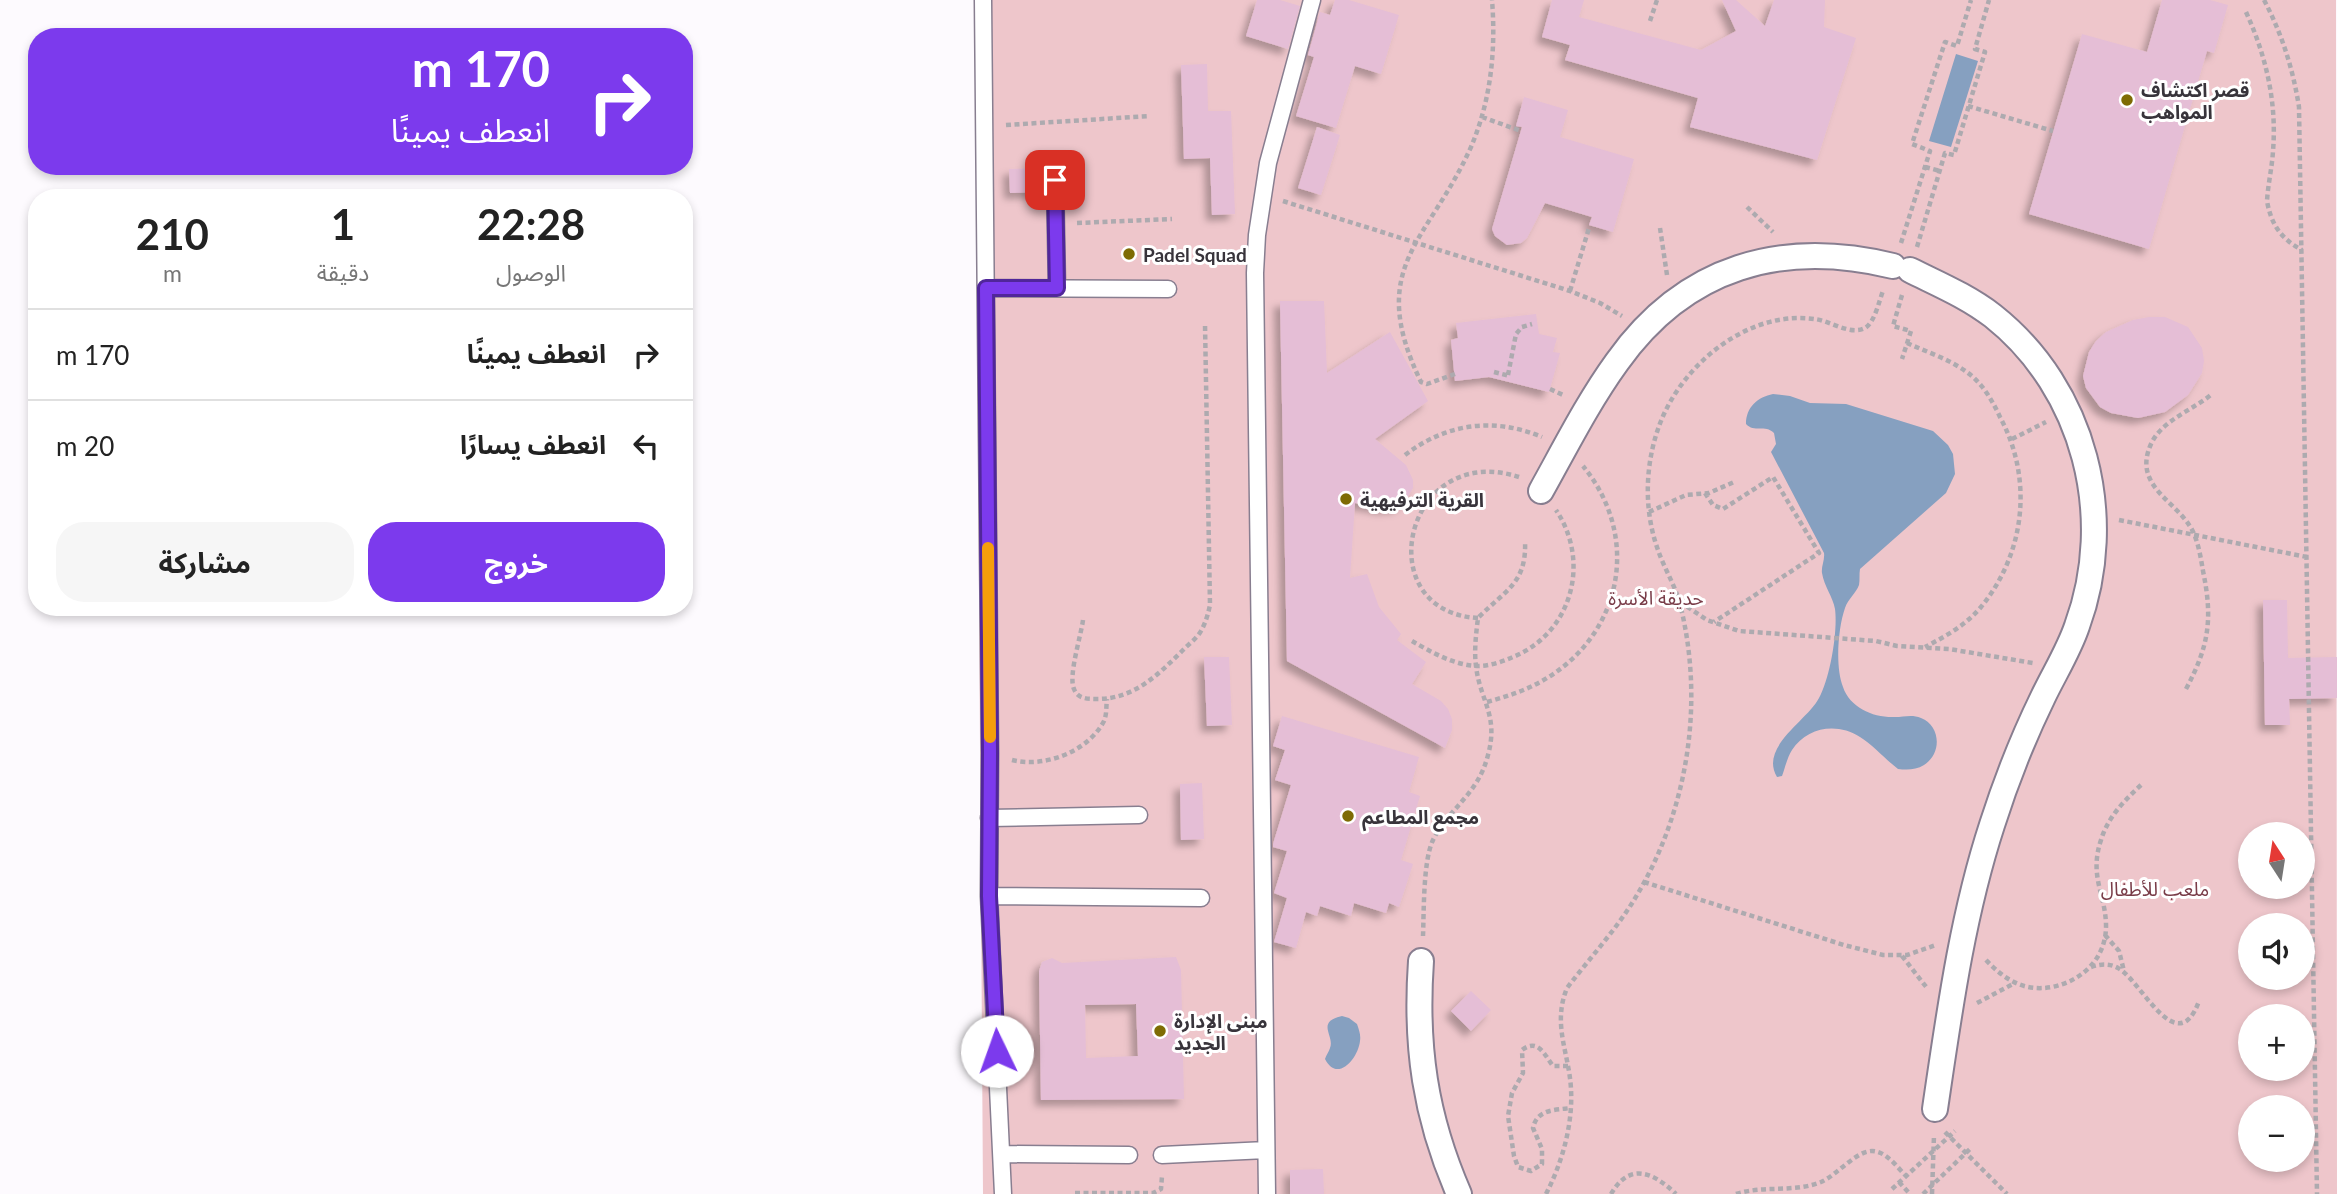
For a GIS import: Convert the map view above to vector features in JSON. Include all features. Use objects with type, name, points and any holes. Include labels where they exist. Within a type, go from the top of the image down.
[{"type":"street","points":[[1541,491],[1618,361],[1642,332],[1672,303],[1719,275],[1773,259],[1830,255],[1859,258],[1902,268],[1971,300],[1994,317],[2034,357],[2050,379],[2068,411],[2085,458],[2095,516],[2095,544],[2077,629],[2011,770],[1976,877],[1949,1014],[1935,1115]]},
{"type":"street","points":[[1421,961],[1418,1002],[1424,1084],[1433,1124],[1459,1194]]},
{"type":"lane","points":[[983,0],[989,896],[1003,1194]]},
{"type":"lane","points":[[1267,1194],[1254,313],[1257,235],[1262,195],[1275,131],[1312,0]]},
{"type":"lane","points":[[1055,180],[1057,288]]},
{"type":"lane","points":[[986,288],[1168,289]]},
{"type":"lane","points":[[989,818],[1139,815]]},
{"type":"lane","points":[[989,896],[1201,898]]},
{"type":"lane","points":[[1162,1154],[1266,1150]]},
{"type":"lane","points":[[1002,1154],[1129,1155]]},
{"type":"path","points":[[1455,374],[1427,384],[1420,382],[1402,334],[1398,311],[1399,288],[1402,272],[1415,241],[1460,170],[1482,117],[1492,69],[1492,0]]},
{"type":"path","points":[[1650,20],[1657,0]]},
{"type":"path","points":[[1902,359],[1911,331],[1893,326],[1902,268],[1930,151],[1912,144],[1945,42],[1957,46],[1971,0]]},
{"type":"path","points":[[1546,1194],[1559,1164],[1571,1108],[1568,1066],[1560,1029],[1562,1001],[1567,988],[1621,919],[1644,882],[1673,814],[1687,749],[1692,708],[1686,632],[1679,602],[1658,550],[1649,512],[1648,474],[1661,421],[1670,402],[1695,368],[1730,340],[1751,329],[1785,319],[1815,319],[1855,330],[1870,323],[1902,268],[1945,153],[1954,155],[1985,52],[1975,49],[1989,0]]},
{"type":"path","points":[[2264,0],[2286,47],[2299,107],[2317,1194]]},
{"type":"path","points":[[2246,12],[2261,47],[2272,93],[2274,131],[2267,201],[2269,213],[2281,236],[2302,250]]},
{"type":"path","points":[[1968,106],[2053,131]]},
{"type":"path","points":[[984,127],[1150,116]]},
{"type":"path","points":[[1482,117],[1521,131]]},
{"type":"path","points":[[1925,167],[1940,171]]},
{"type":"path","points":[[1262,195],[1570,291],[1619,314],[1642,332]]},
{"type":"path","points":[[1055,224],[1172,219]]},
{"type":"path","points":[[1570,291],[1589,228]]},
{"type":"path","points":[[1660,228],[1672,303]]},
{"type":"path","points":[[1083,621],[1072,682],[1074,689],[1083,698],[1107,699],[1132,692],[1162,671],[1200,634],[1206,620],[1210,605],[1205,324]]},
{"type":"path","points":[[1494,372],[1510,376],[1516,334],[1522,327],[1532,324]]},
{"type":"path","points":[[1907,343],[1950,362],[1973,378],[1991,400],[2012,439],[2020,471],[2021,507],[2015,542],[2001,575],[1981,607],[1954,632],[1925,647]]},
{"type":"path","points":[[2186,689],[2200,663],[2209,628],[2208,594],[2195,535],[2184,517],[2151,483],[2147,457],[2151,443],[2167,424],[2212,394]]},
{"type":"path","points":[[2012,439],[2068,411]]},
{"type":"path","points":[[1405,454],[1449,430],[1489,424],[1528,431],[1564,450],[1581,464],[1595,481],[1614,521],[1618,542],[1615,586],[1597,628],[1584,646],[1549,677],[1529,688],[1487,702]]},
{"type":"path","points":[[1412,641],[1441,657],[1476,666],[1509,659],[1540,643],[1563,614],[1574,578],[1571,541],[1559,513],[1541,491],[1525,479],[1505,472],[1487,471],[1462,476],[1433,495],[1422,507],[1415,521],[1410,550],[1421,587],[1438,607],[1452,614],[1478,618]]},
{"type":"path","points":[[1705,493],[1715,508],[1723,509],[1773,477],[1819,553],[1714,623]]},
{"type":"path","points":[[1649,512],[1686,495],[1718,490],[1734,482]]},
{"type":"path","points":[[2095,516],[2307,557]]},
{"type":"path","points":[[1421,961],[1430,846],[1440,829],[1472,792],[1489,754],[1491,733],[1487,702],[1476,666],[1478,618],[1519,579],[1524,566],[1525,541]]},
{"type":"path","points":[[1679,602],[1714,623],[1739,631],[1876,641],[2057,667]]},
{"type":"path","points":[[990,753],[1017,761],[1032,762],[1062,756],[1088,740],[1100,726],[1106,715],[1107,699]]},
{"type":"path","points":[[1644,882],[1883,955],[1913,954],[1965,934],[1991,966],[2018,985],[2034,989],[2059,985],[2082,975],[2098,957],[2106,923],[2097,885],[2096,863],[2101,840],[2110,820],[2123,802],[2141,785]]},
{"type":"path","points":[[2105,935],[2119,951],[2124,972]]},
{"type":"path","points":[[2090,967],[2111,965],[2124,972],[2162,1016],[2173,1023],[2192,1017],[2199,1001]]},
{"type":"path","points":[[1568,1066],[1552,1066],[1543,1051],[1534,1045],[1528,1045],[1522,1050],[1520,1057],[1523,1073],[1511,1093],[1508,1116],[1518,1167],[1531,1171],[1542,1164],[1542,1149],[1533,1128],[1538,1115],[1571,1108]]},
{"type":"path","points":[[1935,1115],[1950,1136],[1969,1151],[2007,1194]]},
{"type":"path","points":[[1932,1194],[1935,1115]]},
{"type":"path","points":[[1892,1189],[1955,1131]]},
{"type":"path","points":[[1736,1194],[1810,1185],[1834,1175],[1865,1152],[1874,1151],[1884,1155],[1906,1176]]},
{"type":"path","points":[[1923,1194],[1969,1151]]},
{"type":"path","points":[[1075,1194],[1157,1192],[1163,1185],[1162,1154]]},
{"type":"path","points":[[1611,1194],[1617,1184],[1626,1177],[1638,1173],[1651,1174],[1676,1194]]},
{"type":"path","points":[[1899,1182],[1907,1193]]},
{"type":"green space","name":"حديقة الأسرة","points":[[975,0],[2336,0],[2337,1194],[983,1194]]},
{"type":"water","points":[[1956,54],[1978,61],[1951,147],[1929,141]]},
{"type":"water","points":[[1773,394],[1810,403],[1846,404],[1933,431],[1948,445],[1953,454],[1955,474],[1946,493],[1860,569],[1859,585],[1845,608],[1839,637],[1841,679],[1851,701],[1871,713],[1887,717],[1918,717],[1932,727],[1937,740],[1934,754],[1918,768],[1898,769],[1860,737],[1842,729],[1832,728],[1814,732],[1798,742],[1790,753],[1782,776],[1777,777],[1773,766],[1779,745],[1813,707],[1827,679],[1836,618],[1822,573],[1824,553],[1771,452],[1776,444],[1774,433],[1746,424],[1748,413],[1754,404]]},
{"type":"water","points":[[1342,1016],[1357,1024],[1360,1041],[1351,1061],[1341,1069],[1335,1069],[1325,1059],[1331,1043],[1328,1026],[1329,1022]]},
{"type":"building","points":[[1257,0],[1280,0],[1300,6],[1288,49],[1246,36]]},
{"type":"building","points":[[1335,0],[1349,0],[1399,15],[1381,74],[1355,66],[1336,128],[1296,116],[1314,57],[1308,55],[1320,12],[1330,15]]},
{"type":"building","points":[[1552,0],[1584,0],[1579,17],[1701,50],[1736,31],[1722,0],[1736,0],[1765,26],[1774,0],[1825,0],[1824,27],[1856,38],[1817,160],[1690,127],[1698,98],[1565,60],[1570,45],[1542,37]]},
{"type":"building","name":"قصر اكتشاف المواهب","points":[[2162,0],[2210,0],[2228,5],[2214,53],[2207,51],[2149,249],[2029,214],[2082,34],[2147,52]]},
{"type":"building","points":[[1207,64],[1208,111],[1231,111],[1235,214],[1212,215],[1210,158],[1184,159],[1181,65]]},
{"type":"building","points":[[1524,97],[1568,110],[1560,137],[1634,159],[1613,232],[1589,225],[1592,217],[1545,203],[1527,238],[1521,243],[1507,245],[1495,236],[1492,229],[1522,127],[1516,126]]},
{"type":"building","points":[[1317,127],[1340,135],[1321,195],[1298,188]]},
{"type":"building","points":[[1045,168],[1045,192],[1010,193],[1009,169]]},
{"type":"building","name":"القرية الترفيهية","points":[[1280,301],[1324,301],[1327,373],[1390,332],[1428,401],[1375,439],[1406,465],[1413,480],[1413,488],[1405,502],[1398,507],[1382,508],[1355,503],[1350,578],[1367,574],[1379,607],[1401,634],[1397,640],[1426,662],[1412,684],[1441,701],[1448,709],[1452,730],[1445,748],[1287,661]]},
{"type":"building","points":[[1536,314],[1539,334],[1557,338],[1553,352],[1560,353],[1549,392],[1489,377],[1455,381],[1451,340],[1458,338],[1456,323]]},
{"type":"building","points":[[2165,317],[2188,327],[2202,348],[2202,373],[2188,395],[2165,412],[2138,418],[2111,413],[2100,407],[2086,388],[2083,376],[2089,352],[2106,332],[2133,320]]},
{"type":"building","points":[[2263,600],[2287,600],[2288,658],[2337,657],[2337,698],[2289,699],[2290,725],[2265,725]]},
{"type":"building","points":[[1204,657],[1229,657],[1232,725],[1207,726]]},
{"type":"building","name":"مجمع المطاعم","points":[[1282,716],[1419,757],[1409,792],[1420,796],[1401,860],[1413,864],[1399,907],[1389,903],[1386,913],[1354,903],[1351,916],[1320,906],[1317,916],[1306,912],[1296,948],[1274,942],[1287,898],[1274,893],[1287,851],[1273,847],[1273,844],[1291,785],[1275,780],[1285,750],[1273,746]]},
{"type":"building","points":[[1202,783],[1204,839],[1181,840],[1180,784]]},
{"type":"building","name":"مبنى الإدارة الجديد","points":[[1176,957],[1181,970],[1184,1099],[1041,1100],[1039,971],[1042,962],[1052,958],[1062,963]],"holes":[[[1136,1004],[1138,1056],[1086,1058],[1085,1005]]]},
{"type":"building","points":[[1471,991],[1491,1010],[1471,1031],[1451,1011]]},
{"type":"building","points":[[1323,1169],[1324,1194],[1290,1194],[1290,1170]]},
{"type":"slow traffic","points":[[988,548],[990,737]]},
{"type":"place","name":"قصر اكتشاف المواهب","points":[[2127,100]]},
{"type":"place","name":"Padel Squad","points":[[1129,254]]},
{"type":"place","name":"القرية الترفيهية","points":[[1346,499]]},
{"type":"place","name":"مجمع المطاعم","points":[[1348,816]]},
{"type":"place","name":"مبنى الإدارة الجديد","points":[[1160,1031]]},
{"type":"route","points":[[997,1051],[989,896],[986,288],[1057,288],[1055,180]]},
{"type":"park label","name":"ملعب للأطفال","points":[[2155,888]]}]
